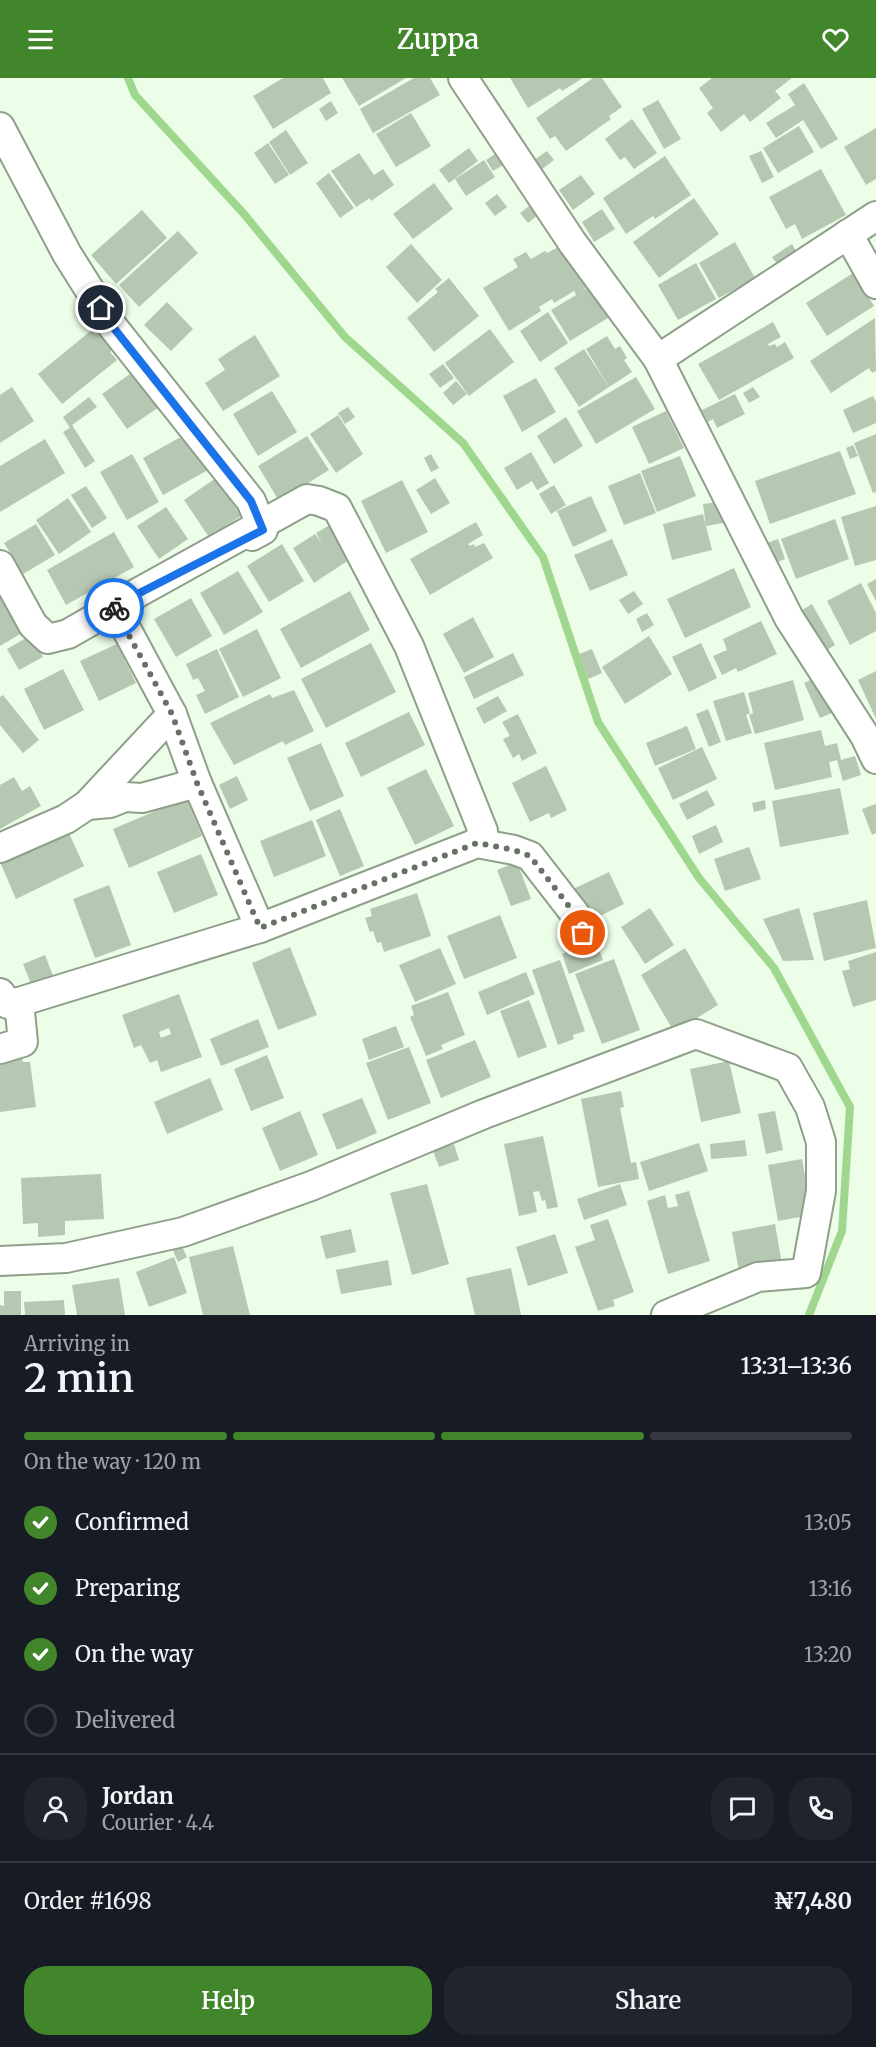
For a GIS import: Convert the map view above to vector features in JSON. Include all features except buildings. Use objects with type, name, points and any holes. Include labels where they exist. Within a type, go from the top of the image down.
[{"type":"street","points":[[463,78],[572,242],[658,359],[789,618],[872,742]]},
{"type":"street","points":[[0,127],[67,254],[113,327],[251,501],[263,530],[114,606]]},
{"type":"street","points":[[658,359],[876,216]]},
{"type":"street","points":[[848,234],[876,284]]},
{"type":"street","points":[[0,565],[33,625],[48,639],[69,634],[114,606],[307,500],[319,501],[337,508],[409,646],[483,831],[477,843]]},
{"type":"street","points":[[114,606],[172,714],[197,783],[260,928]]},
{"type":"street","points":[[0,848],[66,819],[87,805],[172,714]]},
{"type":"street","points":[[87,805],[110,803],[125,797],[142,798],[197,783]]},
{"type":"street","points":[[0,1049],[23,1042],[10,997],[260,928],[477,843],[514,850],[530,856],[575,914],[583,933]]},
{"type":"street","points":[[0,1261],[66,1258],[183,1232],[311,1186],[484,1114],[696,1034],[788,1068],[810,1107],[821,1142],[821,1191],[806,1273],[758,1277],[666,1315]]},
{"type":"waterway","points":[[128,78],[135,95],[244,214],[345,337],[463,443],[543,557],[598,722],[699,878],[774,968],[850,1107],[842,1231],[809,1315]]},
{"type":"way so far","points":[[114,608],[172,714],[197,783],[260,928],[477,843],[514,850],[530,856],[575,914],[583,933]]},
{"type":"route","points":[[101,308],[113,327],[251,501],[263,530],[114,608]]}]
